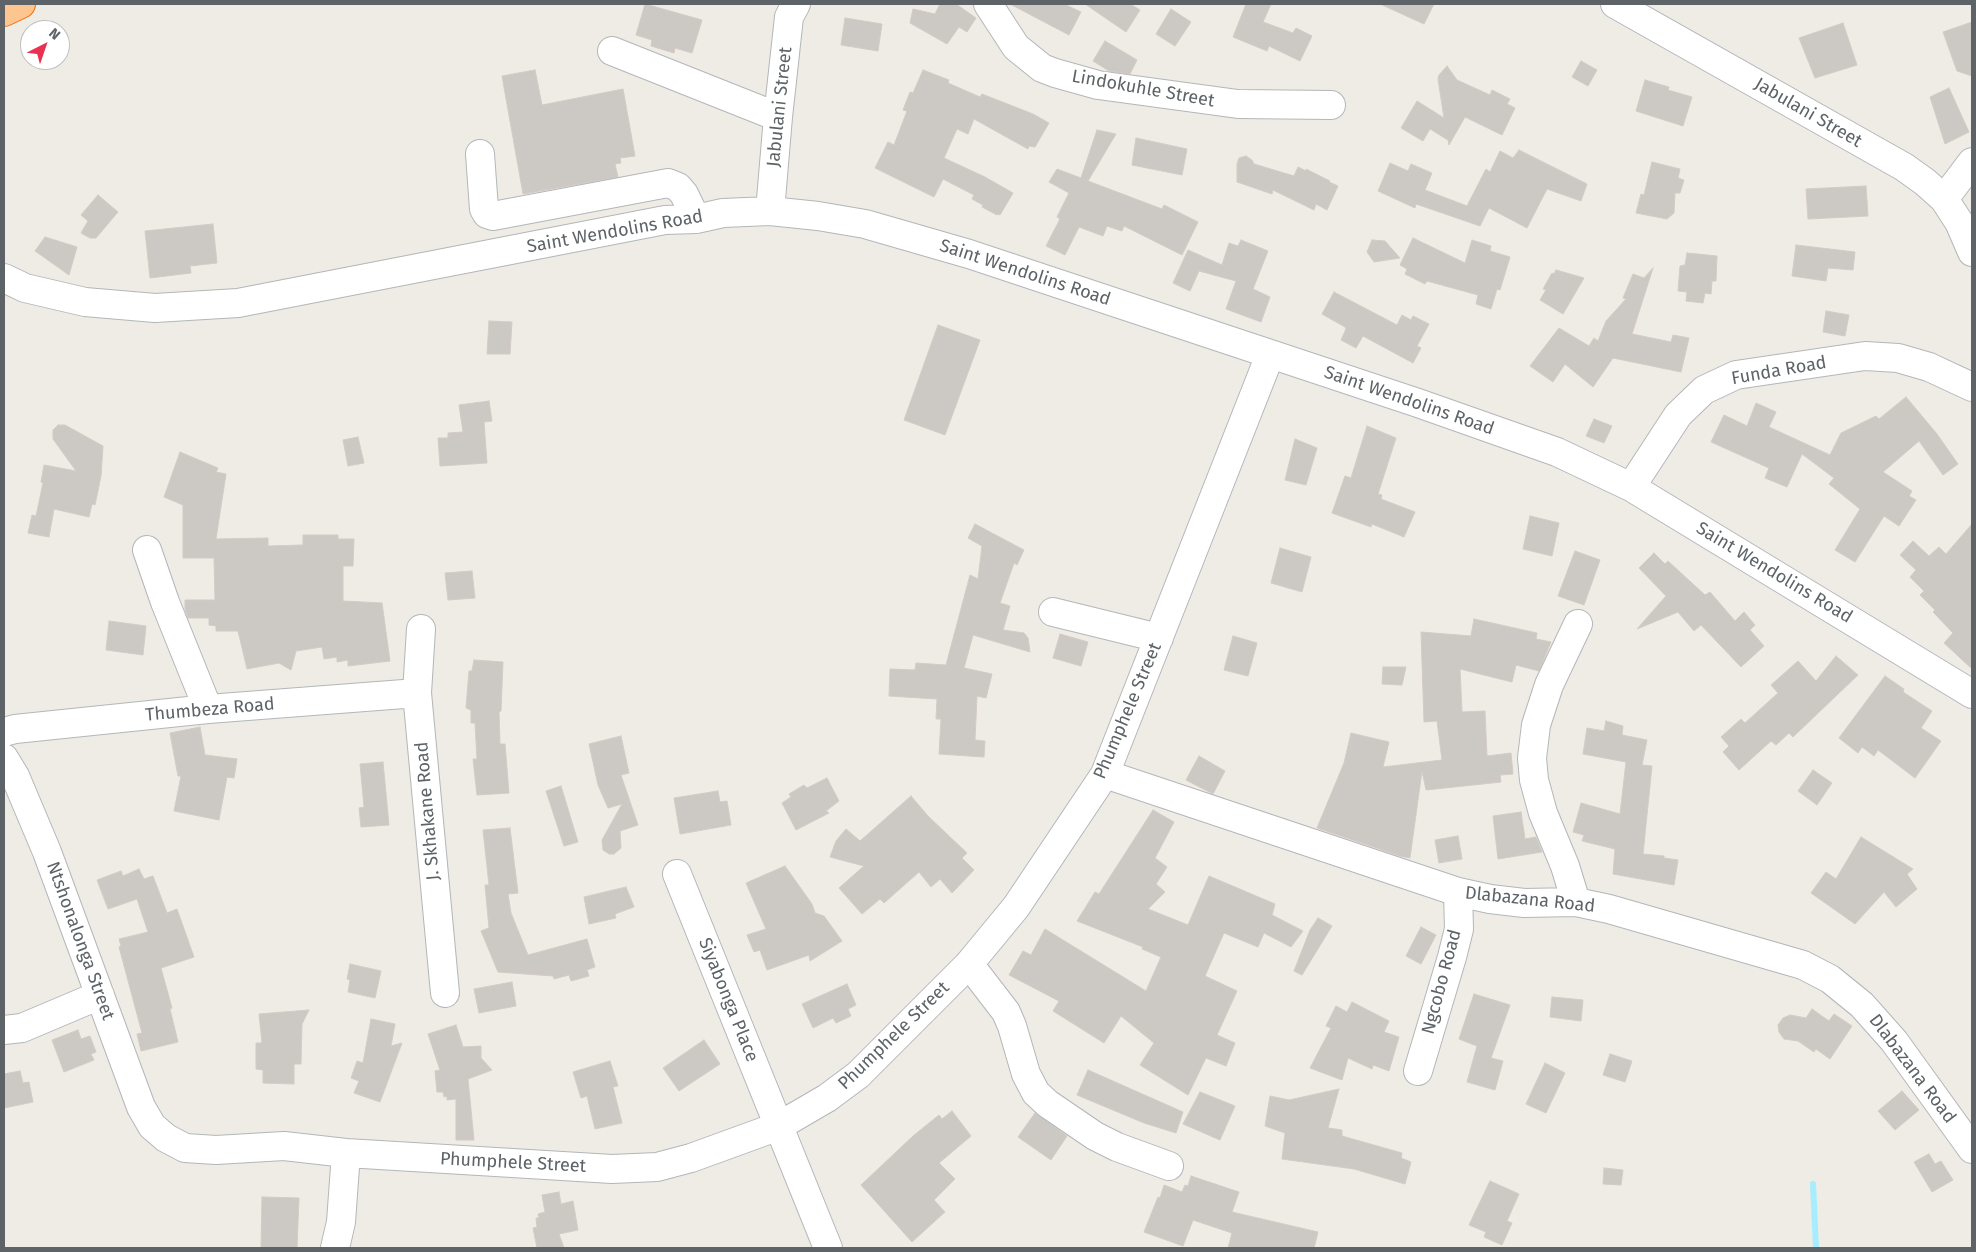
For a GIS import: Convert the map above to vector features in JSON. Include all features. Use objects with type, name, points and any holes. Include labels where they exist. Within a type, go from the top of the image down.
[{"type":"highway","points":[[4,12],[20,4]]},
{"type":"street","name":"Jabulani Street","points":[[770,211],[778,117],[790,17],[796,4]]},
{"type":"street","name":"Lindokuhle Street","points":[[988,4],[1016,47],[1042,68],[1055,73],[1098,85],[1238,104],[1331,105]]},
{"type":"street","name":"Jabulani Street","points":[[1615,4],[1904,167],[1944,199],[1959,222],[1972,252]]},
{"type":"street","points":[[612,51],[778,117]]},
{"type":"street","points":[[480,154],[484,209],[487,214],[493,216],[668,183],[678,187],[684,194],[696,219]]},
{"type":"street","points":[[1944,199],[1972,162]]},
{"type":"street","name":"Saint Wendolins Road","points":[[4,278],[25,288],[85,302],[155,308],[238,303],[665,220],[696,219],[723,213],[770,211],[818,216],[865,224],[978,257],[1418,403],[1557,452],[1631,487],[1972,694]]},
{"type":"street","name":"Phumphele Street","points":[[152,1126],[166,1138],[185,1148],[216,1150],[284,1146],[346,1153],[602,1168],[657,1167],[691,1158],[779,1126],[827,1098],[858,1075],[969,964],[1016,907],[1105,774],[1270,355]]},
{"type":"street","name":"Funda Road","points":[[1631,487],[1678,415],[1704,390],[1736,375],[1865,356],[1898,358],[1970,377]]},
{"type":"street","points":[[147,550],[165,602],[208,709]]},
{"type":"street","points":[[1053,612],[1159,638]]},
{"type":"street","points":[[1576,902],[1565,866],[1543,813],[1534,780],[1532,758],[1536,725],[1548,685],[1578,624]]},
{"type":"street","name":"J. Skhakane Road","points":[[421,628],[416,693],[445,993]]},
{"type":"street","name":"Thumbeza Road","points":[[4,732],[15,729],[208,709],[416,693]]},
{"type":"street","name":"Ntshonalonga Street","points":[[4,758],[16,776],[47,852],[141,1107],[152,1126]]},
{"type":"street","name":"Dlabazana Road","points":[[1105,774],[1458,892],[1490,899],[1524,903],[1576,902],[1608,909],[1803,965],[1830,979],[1862,1005],[1894,1041],[1972,1150]]},
{"type":"street","name":"Siyabonga Place","points":[[677,874],[828,1248]]},
{"type":"street","name":"Ngcobo Road","points":[[1418,1071],[1452,957],[1458,929],[1458,892]]},
{"type":"street","points":[[969,964],[1006,1012],[1026,1074],[1036,1093],[1048,1104],[1096,1136],[1117,1147],[1169,1166]]},
{"type":"street","points":[[4,1030],[22,1028],[100,995]]},
{"type":"street","points":[[335,1248],[341,1222],[346,1153]]},
{"type":"building","points":[[645,4],[702,20],[692,53],[675,48],[674,53],[651,46],[652,40],[636,35]]},
{"type":"building","points":[[940,4],[956,4],[976,18],[967,32],[959,27],[947,44],[910,23],[913,9],[935,14]]},
{"type":"building","points":[[1010,4],[1064,4],[1081,12],[1069,35]]},
{"type":"building","points":[[1085,4],[1130,4],[1140,10],[1126,32]]},
{"type":"building","points":[[1246,4],[1271,4],[1263,22],[1293,33],[1296,28],[1312,36],[1300,61],[1269,46],[1267,51],[1233,37]]},
{"type":"building","points":[[1380,4],[1434,4],[1424,24]]},
{"type":"building","points":[[1171,9],[1191,22],[1175,46],[1156,34]]},
{"type":"building","points":[[845,18],[882,24],[878,51],[841,45]]},
{"type":"building","points":[[1972,22],[1972,76],[1957,71],[1943,32]]},
{"type":"building","points":[[1843,23],[1857,65],[1815,78],[1799,38]]},
{"type":"building","points":[[1105,41],[1137,60],[1130,74],[1109,71],[1093,61]]},
{"type":"building","points":[[1581,61],[1597,70],[1588,86],[1572,77]]},
{"type":"building","points":[[1447,66],[1457,80],[1490,95],[1492,90],[1510,99],[1507,104],[1515,108],[1502,135],[1465,117],[1449,145],[1448,140],[1430,129],[1423,141],[1401,128],[1417,101],[1444,118],[1438,79]]},
{"type":"building","points":[[535,70],[542,105],[623,89],[635,156],[620,158],[621,163],[615,164],[618,177],[523,194],[502,76]]},
{"type":"building","points":[[923,70],[949,80],[948,83],[980,97],[982,94],[1033,114],[1049,123],[1035,147],[1029,146],[1028,149],[974,119],[968,134],[957,129],[944,158],[985,177],[1013,193],[1000,215],[982,207],[983,205],[972,199],[974,195],[943,179],[934,197],[875,168],[888,142],[894,145],[907,111],[903,110],[910,92],[913,93]]},
{"type":"building","points":[[1645,80],[1669,87],[1668,90],[1692,97],[1683,126],[1636,111]]},
{"type":"building","points":[[1949,88],[1969,132],[1945,144],[1930,97]]},
{"type":"building","points":[[1097,130],[1116,134],[1088,181],[1162,209],[1164,205],[1198,222],[1182,255],[1124,226],[1122,231],[1107,226],[1103,236],[1079,227],[1065,255],[1046,246],[1060,219],[1057,217],[1069,193],[1049,182],[1057,169],[1081,178]]},
{"type":"building","points":[[1136,138],[1187,149],[1182,175],[1132,165]]},
{"type":"building","points":[[1519,150],[1587,184],[1581,201],[1547,189],[1527,228],[1489,208],[1480,226],[1416,204],[1415,208],[1378,191],[1390,163],[1408,171],[1411,164],[1432,173],[1425,190],[1467,206],[1486,169],[1490,172],[1500,151],[1513,158]]},
{"type":"building","points":[[1246,156],[1254,164],[1294,176],[1298,167],[1306,171],[1306,169],[1338,186],[1327,210],[1316,204],[1314,210],[1273,190],[1272,194],[1237,182],[1239,158]]},
{"type":"building","points":[[1652,162],[1680,169],[1678,178],[1684,180],[1680,193],[1675,193],[1674,213],[1667,219],[1636,213],[1641,194],[1644,195]]},
{"type":"building","points":[[1866,186],[1868,216],[1808,219],[1806,189]]},
{"type":"building","points":[[98,195],[118,212],[96,238],[90,238],[81,233],[88,221],[81,215]]},
{"type":"building","points":[[213,224],[217,263],[190,266],[191,273],[150,278],[145,231]]},
{"type":"building","points":[[45,237],[77,247],[69,275],[35,251]]},
{"type":"building","points":[[1413,238],[1465,263],[1472,240],[1491,246],[1490,251],[1510,257],[1500,290],[1497,289],[1491,309],[1476,304],[1478,295],[1427,281],[1425,284],[1405,274],[1407,269],[1400,265]]},
{"type":"building","points":[[1241,240],[1268,251],[1253,289],[1270,297],[1261,322],[1226,309],[1236,281],[1199,271],[1190,291],[1173,283],[1188,250],[1222,265],[1229,243],[1238,246]]},
{"type":"building","points":[[1372,240],[1385,241],[1400,258],[1374,262],[1367,252]]},
{"type":"building","points":[[1796,245],[1855,252],[1853,270],[1828,268],[1826,281],[1792,276]]},
{"type":"building","points":[[1687,253],[1717,256],[1716,281],[1712,281],[1711,294],[1705,293],[1703,303],[1686,301],[1687,292],[1678,291],[1680,266],[1685,265]]},
{"type":"building","points":[[1653,268],[1632,334],[1671,342],[1673,335],[1689,338],[1681,372],[1613,358],[1593,387],[1565,364],[1553,382],[1530,366],[1559,328],[1589,346],[1594,338],[1598,341],[1606,321],[1626,299],[1623,298],[1633,274],[1644,278]]},
{"type":"building","points":[[1556,270],[1584,278],[1563,314],[1540,300],[1546,290],[1543,289],[1552,273],[1554,274]]},
{"type":"building","points":[[1334,292],[1397,325],[1402,315],[1411,320],[1413,316],[1429,324],[1417,346],[1421,348],[1413,363],[1363,336],[1356,348],[1341,340],[1346,329],[1345,327],[1322,314]]},
{"type":"building","points":[[1826,311],[1849,315],[1845,336],[1823,332]]},
{"type":"building","points":[[489,321],[512,322],[510,354],[487,354]]},
{"type":"building","points":[[938,325],[980,340],[945,435],[904,420]]},
{"type":"building","points":[[1906,397],[1937,434],[1958,464],[1943,475],[1919,441],[1883,472],[1912,491],[1909,496],[1916,500],[1899,526],[1884,516],[1855,562],[1835,550],[1860,509],[1829,484],[1834,478],[1802,454],[1787,487],[1765,478],[1769,468],[1711,442],[1724,415],[1747,426],[1756,403],[1776,412],[1769,427],[1830,455],[1841,433],[1876,416],[1879,419]]},
{"type":"building","points":[[489,401],[492,421],[484,422],[487,463],[440,466],[438,438],[448,438],[448,433],[463,432],[459,405]]},
{"type":"building","points":[[1594,419],[1612,426],[1604,443],[1586,436]]},
{"type":"building","points":[[58,425],[65,425],[103,446],[101,476],[95,505],[92,504],[89,517],[54,509],[49,537],[28,533],[32,515],[36,516],[43,483],[41,482],[44,465],[76,471],[53,439],[53,430]]},
{"type":"building","points":[[1367,426],[1396,438],[1378,494],[1382,495],[1381,499],[1415,512],[1404,537],[1372,524],[1371,527],[1332,513],[1345,476],[1351,478]]},
{"type":"building","points":[[358,437],[364,463],[348,466],[343,440]]},
{"type":"building","points":[[1295,439],[1317,448],[1306,485],[1285,480]]},
{"type":"building","points":[[180,452],[218,468],[216,472],[226,474],[216,539],[268,538],[268,546],[303,545],[303,535],[338,535],[338,539],[354,539],[353,566],[343,566],[343,601],[382,603],[390,661],[348,666],[348,660],[337,662],[337,657],[324,659],[322,647],[296,651],[291,670],[279,663],[247,669],[238,631],[216,631],[216,626],[209,625],[209,618],[188,618],[185,600],[215,600],[214,558],[183,558],[183,505],[164,497]]},
{"type":"building","points":[[1530,516],[1559,523],[1552,556],[1523,549]]},
{"type":"building","points":[[975,524],[1024,550],[1017,565],[1014,563],[1000,603],[1010,606],[1003,630],[1024,633],[1028,638],[1030,652],[973,635],[964,668],[992,674],[986,698],[977,696],[975,740],[985,741],[984,757],[939,754],[941,719],[936,719],[937,699],[889,696],[890,669],[915,670],[916,663],[946,665],[970,575],[978,579],[982,546],[968,538]]},
{"type":"building","points":[[1972,524],[1972,669],[1944,643],[1953,633],[1920,595],[1924,591],[1910,577],[1916,570],[1900,555],[1913,541],[1929,556],[1939,547],[1946,554]]},
{"type":"building","points":[[1280,548],[1311,557],[1302,592],[1271,583]]},
{"type":"building","points":[[1575,551],[1600,560],[1584,605],[1558,596]]},
{"type":"building","points":[[1654,553],[1665,564],[1668,561],[1705,595],[1710,592],[1735,621],[1744,612],[1755,625],[1750,630],[1764,646],[1741,667],[1701,625],[1694,631],[1678,612],[1637,629],[1666,596],[1639,568]]},
{"type":"building","points":[[472,571],[475,598],[448,600],[445,573]]},
{"type":"building","points":[[1474,619],[1537,633],[1536,639],[1551,642],[1539,671],[1516,665],[1512,682],[1460,669],[1462,712],[1485,711],[1487,756],[1511,753],[1513,774],[1500,775],[1501,782],[1426,790],[1422,771],[1410,858],[1317,828],[1344,763],[1351,733],[1389,742],[1383,767],[1442,760],[1437,721],[1424,722],[1421,632],[1471,636]]},
{"type":"building","points":[[109,621],[146,626],[143,655],[106,650]]},
{"type":"building","points":[[1060,634],[1088,642],[1081,666],[1053,658]]},
{"type":"building","points":[[1233,636],[1257,643],[1248,676],[1224,670]]},
{"type":"building","points":[[1836,656],[1858,675],[1793,737],[1789,733],[1776,745],[1771,741],[1739,770],[1723,752],[1729,746],[1721,737],[1741,719],[1745,723],[1778,693],[1771,685],[1798,661],[1816,681]]},
{"type":"building","points":[[474,660],[503,662],[501,711],[499,712],[500,744],[505,744],[509,793],[477,795],[473,759],[477,759],[475,723],[471,723],[471,710],[466,708],[469,671],[472,671]]},
{"type":"building","points":[[1383,667],[1406,667],[1402,685],[1382,684]]},
{"type":"building","points":[[1885,676],[1904,689],[1903,692],[1932,711],[1921,728],[1941,741],[1915,778],[1878,750],[1874,756],[1862,747],[1858,753],[1839,738]]},
{"type":"building","points":[[1606,721],[1623,726],[1622,735],[1647,740],[1642,765],[1652,766],[1643,854],[1664,856],[1664,858],[1678,860],[1674,885],[1613,874],[1615,849],[1582,841],[1584,835],[1573,832],[1581,803],[1620,814],[1626,762],[1583,754],[1587,728],[1604,731]]},
{"type":"building","points":[[200,727],[205,755],[237,759],[234,778],[227,777],[219,820],[174,811],[181,776],[178,776],[170,733]]},
{"type":"building","points":[[621,736],[629,773],[621,775],[638,825],[620,831],[621,848],[614,854],[609,854],[603,850],[602,840],[622,804],[608,808],[598,785],[589,744]]},
{"type":"building","points":[[1199,756],[1225,771],[1213,794],[1186,780]]},
{"type":"building","points":[[383,762],[389,825],[361,827],[359,808],[364,807],[360,764]]},
{"type":"building","points":[[1813,770],[1832,783],[1817,805],[1798,791]]},
{"type":"building","points":[[827,778],[839,801],[826,811],[829,813],[796,830],[782,803],[791,797],[789,794],[804,785],[807,788]]},
{"type":"building","points":[[561,786],[578,842],[564,846],[546,791]]},
{"type":"building","points":[[718,791],[720,802],[727,801],[731,825],[680,834],[674,798]]},
{"type":"building","points":[[911,796],[928,816],[967,853],[962,858],[974,870],[952,893],[940,879],[931,887],[919,872],[884,903],[880,899],[862,914],[839,888],[864,866],[830,857],[836,841],[846,829],[860,841]]},
{"type":"building","points":[[1153,810],[1174,822],[1155,858],[1167,867],[1156,884],[1165,892],[1148,909],[1188,925],[1209,876],[1275,904],[1272,915],[1303,931],[1291,947],[1264,933],[1258,947],[1224,933],[1205,976],[1237,991],[1217,1035],[1235,1043],[1226,1066],[1206,1058],[1188,1095],[1140,1065],[1154,1043],[1121,1016],[1104,1043],[1053,1011],[1059,1001],[1009,975],[1023,951],[1031,955],[1045,929],[1146,991],[1161,957],[1142,949],[1143,947],[1077,921],[1095,892],[1099,894]]},
{"type":"building","points":[[1521,812],[1525,839],[1536,837],[1542,852],[1498,859],[1493,816]]},
{"type":"building","points":[[510,828],[518,893],[508,894],[511,913],[528,955],[587,939],[595,967],[587,970],[589,976],[571,981],[569,975],[554,979],[553,976],[498,972],[481,931],[489,928],[485,885],[489,885],[483,830]]},
{"type":"building","points":[[1458,836],[1462,859],[1439,863],[1435,840]]},
{"type":"building","points":[[1861,837],[1913,869],[1907,874],[1917,889],[1896,907],[1884,892],[1855,924],[1811,893],[1826,872],[1836,879]]},
{"type":"building","points":[[785,866],[812,904],[815,913],[824,916],[842,941],[810,961],[809,955],[767,970],[760,950],[754,952],[747,935],[766,929],[746,883]]},
{"type":"building","points":[[139,869],[144,879],[153,876],[167,913],[177,909],[194,957],[161,968],[172,1008],[170,1009],[178,1042],[141,1051],[137,1034],[142,1033],[119,947],[121,946],[119,939],[148,932],[137,899],[108,909],[97,880],[121,871],[123,876]]},
{"type":"building","points":[[626,887],[634,907],[615,914],[616,918],[589,924],[584,897]]},
{"type":"building","points":[[1318,918],[1332,926],[1302,975],[1294,971],[1310,930]]},
{"type":"building","points":[[1421,927],[1436,935],[1421,964],[1406,956]]},
{"type":"building","points":[[350,964],[381,971],[375,998],[348,992],[350,980],[347,979]]},
{"type":"building","points":[[512,982],[516,1006],[479,1013],[474,989]]},
{"type":"building","points":[[847,984],[856,1005],[848,1009],[851,1016],[836,1023],[833,1018],[813,1028],[802,1004]]},
{"type":"building","points":[[1474,994],[1510,1005],[1491,1058],[1503,1061],[1495,1090],[1467,1082],[1477,1046],[1459,1039]]},
{"type":"building","points":[[1552,997],[1583,1000],[1581,1021],[1550,1017]]},
{"type":"building","points":[[1352,1002],[1389,1021],[1384,1032],[1399,1037],[1389,1071],[1373,1065],[1372,1069],[1348,1058],[1342,1080],[1310,1068],[1331,1028],[1326,1026],[1336,1006],[1347,1012]]},
{"type":"building","points":[[1812,1009],[1829,1021],[1834,1014],[1852,1026],[1830,1059],[1816,1049],[1814,1052],[1798,1041],[1784,1039],[1779,1032],[1778,1025],[1783,1018],[1790,1015],[1806,1018]]},
{"type":"building","points":[[309,1010],[302,1024],[301,1064],[294,1064],[294,1084],[263,1083],[263,1070],[256,1069],[256,1043],[262,1043],[259,1014]]},
{"type":"building","points":[[371,1019],[395,1024],[391,1046],[402,1043],[380,1102],[354,1093],[359,1081],[351,1078],[357,1061],[363,1063]]},
{"type":"building","points":[[456,1025],[463,1047],[481,1046],[481,1058],[492,1070],[468,1079],[474,1140],[456,1140],[456,1099],[447,1100],[447,1096],[444,1097],[443,1092],[437,1092],[435,1071],[440,1070],[428,1034]]},
{"type":"building","points":[[78,1030],[81,1039],[90,1036],[96,1052],[91,1054],[94,1060],[64,1072],[52,1040]]},
{"type":"building","points":[[704,1040],[720,1064],[679,1091],[663,1068]]},
{"type":"building","points":[[1610,1054],[1632,1061],[1625,1082],[1603,1075]]},
{"type":"building","points":[[610,1061],[618,1086],[613,1087],[622,1123],[595,1129],[587,1096],[581,1098],[573,1072]]},
{"type":"building","points":[[1545,1063],[1565,1073],[1546,1113],[1526,1104]]},
{"type":"building","points":[[1088,1070],[1183,1112],[1176,1133],[1144,1123],[1077,1095]]},
{"type":"building","points":[[20,1071],[23,1083],[29,1082],[33,1102],[4,1108],[4,1074]]},
{"type":"building","points":[[1339,1089],[1328,1128],[1342,1130],[1342,1136],[1402,1153],[1401,1158],[1411,1162],[1405,1184],[1354,1169],[1282,1159],[1285,1133],[1265,1126],[1270,1096],[1289,1100]]},
{"type":"building","points":[[1902,1091],[1919,1110],[1895,1130],[1878,1111]]},
{"type":"building","points":[[1200,1092],[1235,1106],[1220,1140],[1183,1124]]},
{"type":"building","points":[[952,1111],[971,1136],[939,1163],[955,1179],[934,1200],[945,1212],[912,1242],[861,1185],[913,1136],[939,1115],[942,1119]]},
{"type":"building","points":[[1035,1113],[1067,1136],[1051,1160],[1018,1137]]},
{"type":"building","points":[[1929,1154],[1935,1164],[1941,1161],[1953,1180],[1932,1192],[1914,1162]]},
{"type":"building","points":[[1604,1168],[1623,1170],[1621,1185],[1603,1184]]},
{"type":"building","points":[[1191,1176],[1239,1192],[1232,1212],[1318,1232],[1314,1248],[1228,1248],[1232,1233],[1193,1220],[1183,1246],[1144,1232],[1164,1185],[1182,1192],[1185,1185],[1188,1186]]},
{"type":"building","points":[[1490,1181],[1519,1194],[1507,1221],[1512,1223],[1502,1245],[1484,1237],[1486,1232],[1469,1225]]},
{"type":"building","points":[[559,1192],[561,1204],[573,1201],[578,1230],[559,1234],[564,1248],[537,1248],[533,1228],[537,1227],[536,1218],[539,1218],[538,1214],[545,1212],[542,1195]]},
{"type":"building","points":[[262,1197],[299,1198],[297,1248],[261,1248]]},
{"type":"waterway","points":[[1813,1184],[1816,1248]]}]
